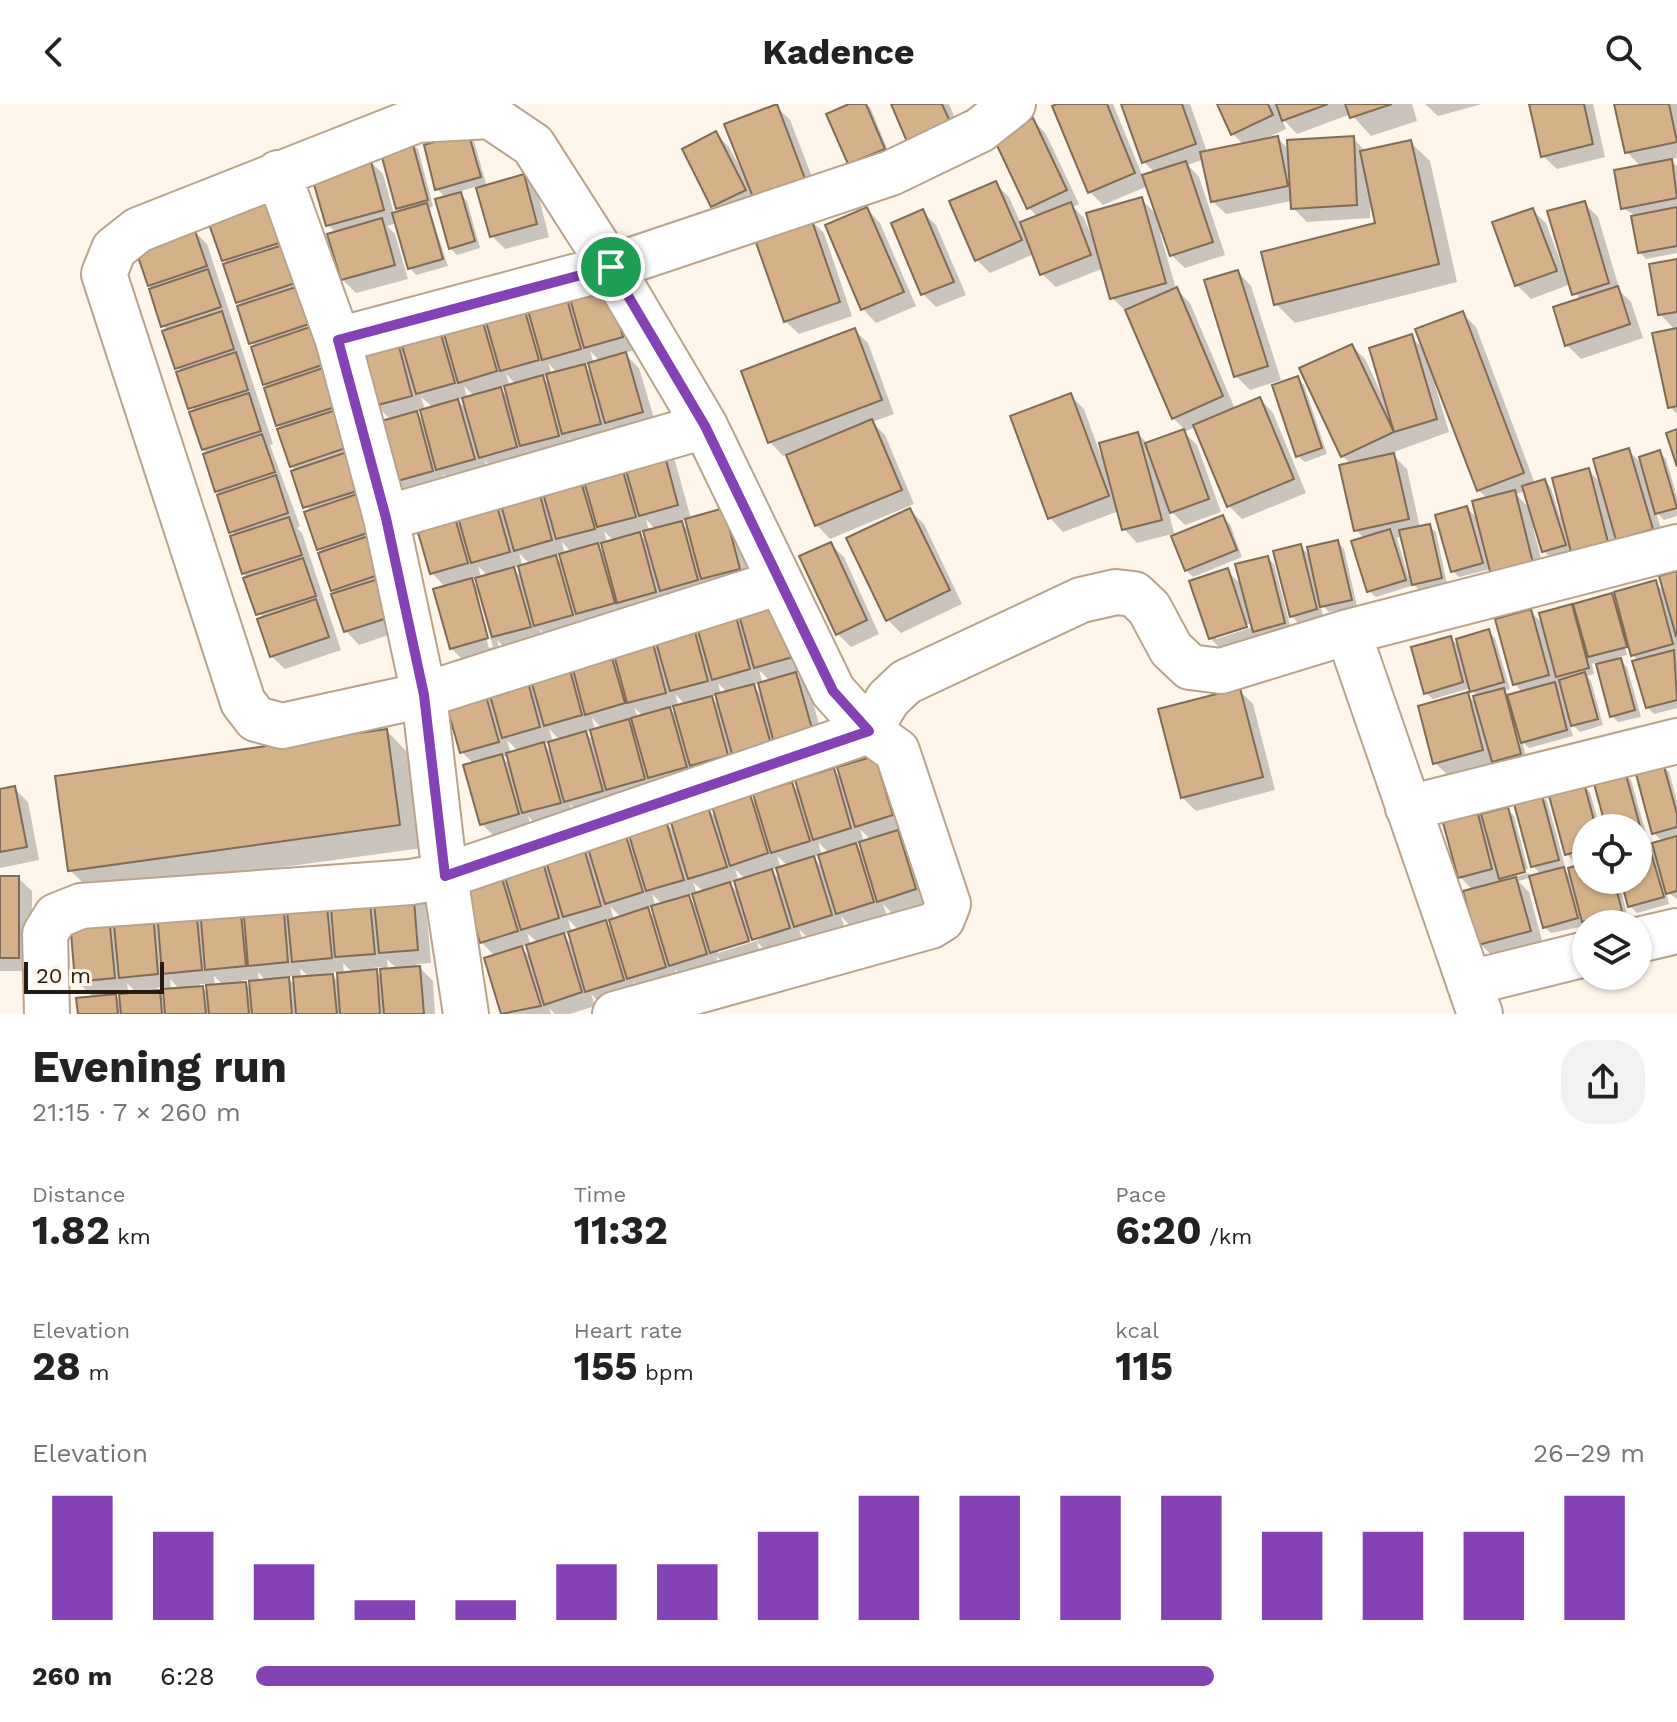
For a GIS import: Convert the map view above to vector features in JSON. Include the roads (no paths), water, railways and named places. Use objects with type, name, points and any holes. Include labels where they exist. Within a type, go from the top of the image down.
[{"type":"street","points":[[615,1014],[931,926],[942,919],[948,904],[897,751],[869,731],[833,691],[705,426],[611,267],[533,145],[490,116],[415,112],[278,173],[138,230],[114,249],[104,274],[243,702],[256,719],[282,726],[424,695],[780,582]]},
{"type":"street","points":[[338,340],[611,267],[891,173],[989,113]]},
{"type":"street","points":[[278,173],[338,340],[386,518],[424,695],[445,876],[466,1014]]},
{"type":"street","points":[[386,518],[705,426]]},
{"type":"street","points":[[47,1014],[45,934],[56,916],[81,906],[411,882],[445,876],[869,731],[888,699],[906,682],[1081,600],[1116,592],[1134,594],[1149,608],[1171,649],[1190,667],[1221,671],[1348,632],[1677,547]]},
{"type":"street","points":[[1348,632],[1474,999],[1572,960]]},
{"type":"street","points":[[1408,808],[1677,741]]},
{"type":"street","points":[[1652,937],[1677,931]]}]
